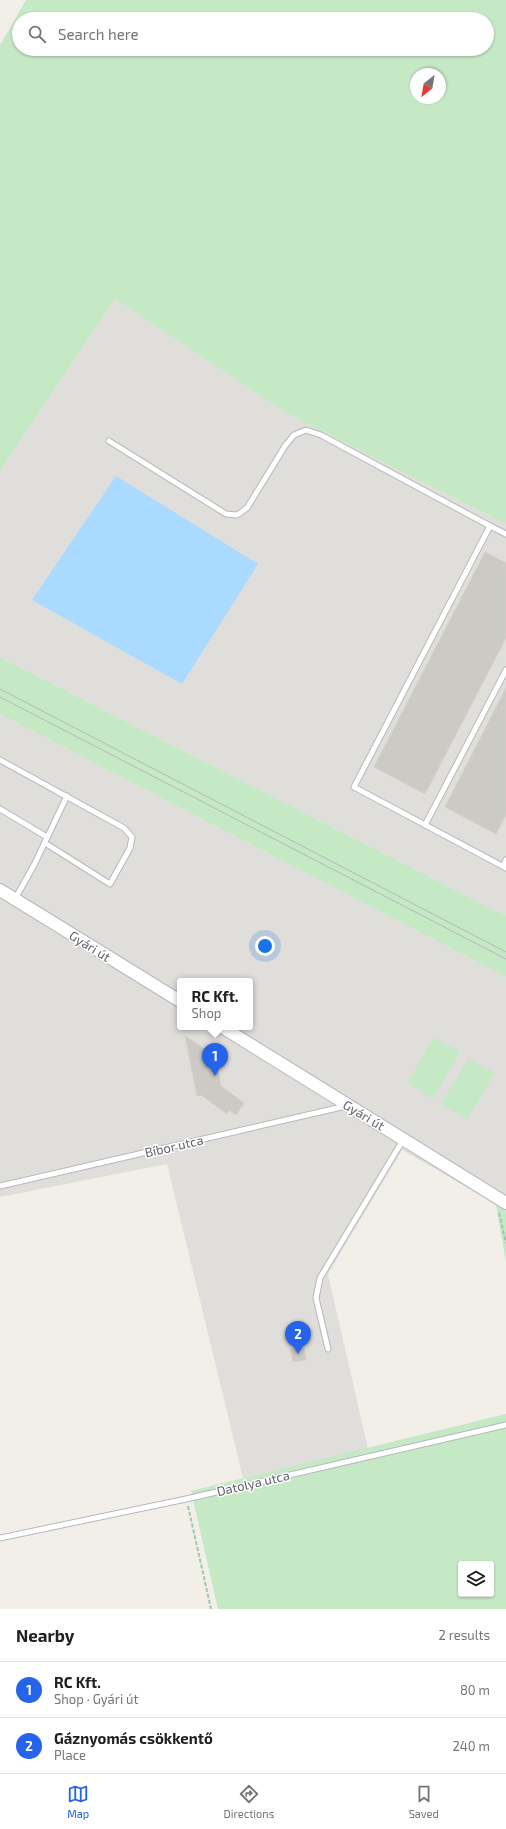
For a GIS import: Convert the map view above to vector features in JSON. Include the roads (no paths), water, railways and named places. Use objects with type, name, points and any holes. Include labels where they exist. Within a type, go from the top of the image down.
[{"type":"street","name":"Gyári út","points":[[0,890],[177,999]]},
{"type":"street","name":"Gyári út","points":[[227,1030],[501,1200]]},
{"type":"lane","points":[[109,441],[226,514],[237,515],[247,508],[285,446],[294,435],[306,430],[321,435],[506,534]]},
{"type":"lane","points":[[490,526],[354,787],[505,867],[506,860]]},
{"type":"lane","points":[[425,825],[506,670]]},
{"type":"lane","points":[[0,760],[124,828],[132,837],[130,848],[110,884],[0,809]]},
{"type":"lane","points":[[16,899],[67,796]]},
{"type":"lane","name":"Bíbor utca","points":[[0,1186],[348,1105]]},
{"type":"lane","points":[[328,1349],[316,1298],[320,1278],[404,1139]]},
{"type":"lane","name":"Datolya utca","points":[[0,1538],[186,1499],[506,1425]]},
{"type":"water","points":[[116,476],[258,564],[182,684],[32,600]]},
{"type":"tram line","points":[[0,689],[506,952]]},
{"type":"tram line","points":[[0,697],[506,959]]},
{"type":"place","name":"RC Kft.","points":[[215,1076]]},
{"type":"place","name":"Gáznyomás csökkentő","points":[[298,1354]]}]
